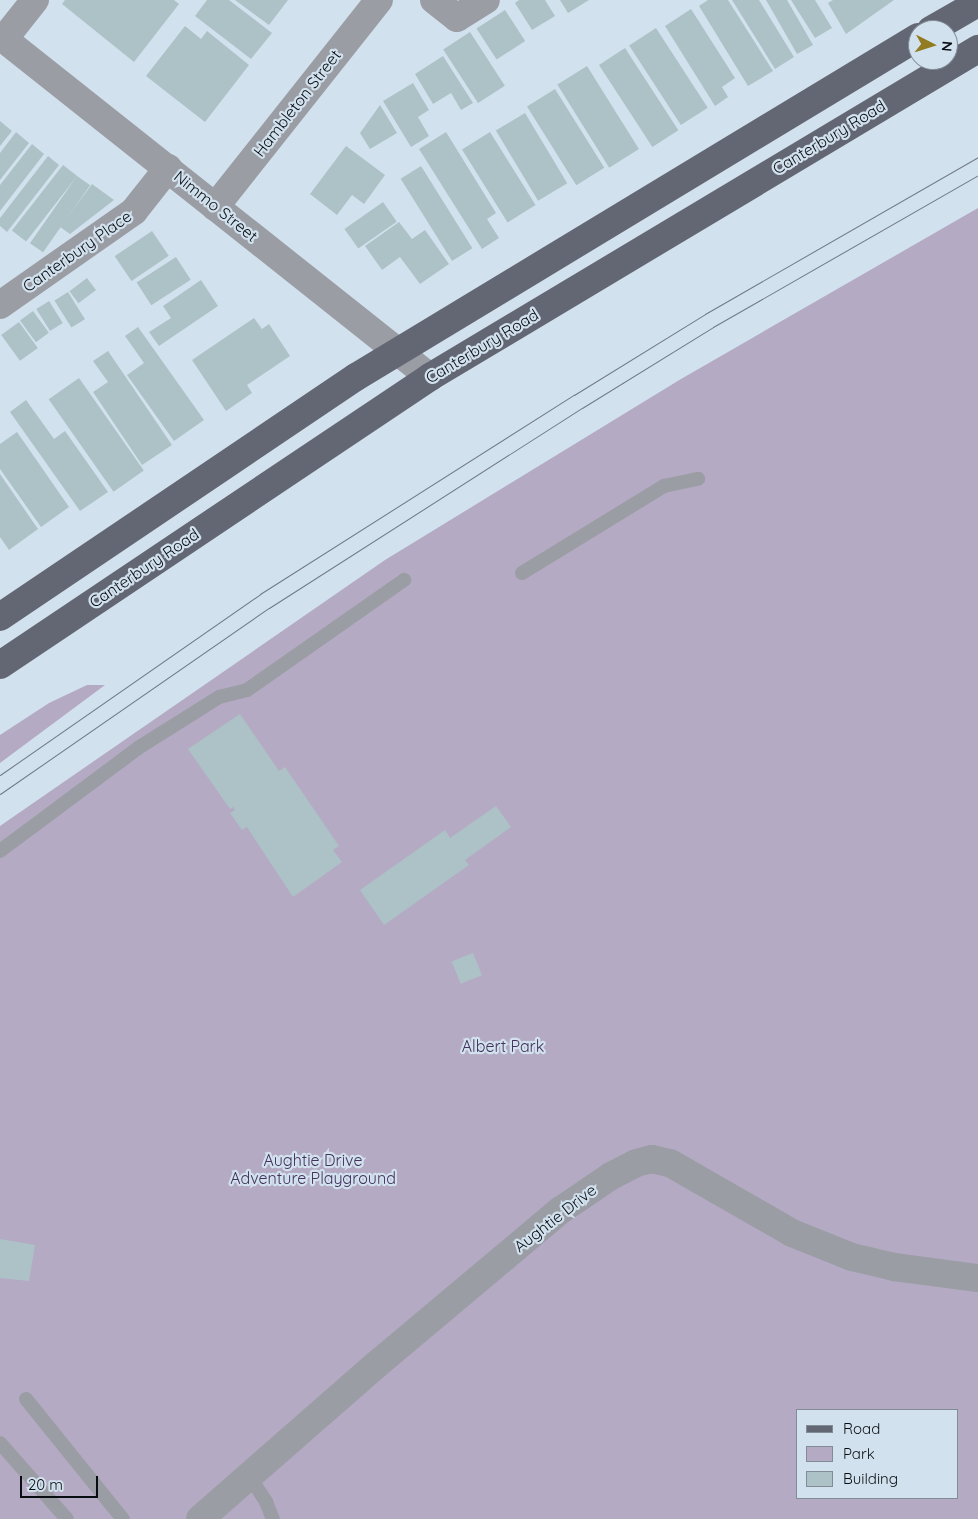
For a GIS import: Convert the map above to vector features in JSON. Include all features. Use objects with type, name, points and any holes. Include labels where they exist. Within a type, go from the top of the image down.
[{"type":"main road","points":[[948,20],[978,3]]},
{"type":"main road","points":[[0,617],[397,352],[908,44]]},
{"type":"main road","name":"Canterbury Road","points":[[0,665],[430,377],[978,49]]},
{"type":"street","points":[[2,37],[35,0]]},
{"type":"street","name":"Hambleton Street","points":[[215,207],[379,0]]},
{"type":"street","points":[[434,0],[456,18],[486,0]]},
{"type":"street","name":"Nimmo Street","points":[[2,37],[430,377]]},
{"type":"street","name":"Canterbury Place","points":[[0,305],[134,211],[168,168]]},
{"type":"street","name":"Aughtie Drive","points":[[200,1519],[376,1365],[561,1210],[636,1163],[652,1159],[670,1163],[792,1233],[852,1257],[894,1267],[978,1278]]},
{"type":"lane","points":[[522,573],[664,486],[698,479]]},
{"type":"lane","points":[[0,851],[138,748],[219,697],[247,690],[404,580]]},
{"type":"lane","points":[[26,1399],[123,1519]]},
{"type":"lane","points":[[0,1443],[66,1519]]},
{"type":"lane","points":[[250,1477],[266,1502],[273,1519]]},
{"type":"green space","name":"Albert Park","points":[[978,208],[978,1519],[0,1519],[0,826],[385,560],[681,379]]},
{"type":"green space","points":[[87,685],[105,685],[0,763],[0,735],[49,703]]},
{"type":"building","points":[[65,0],[174,0],[179,4],[134,62],[62,4]]},
{"type":"building","points":[[207,0],[229,0],[272,33],[251,59],[195,16]]},
{"type":"building","points":[[235,0],[288,0],[269,25]]},
{"type":"building","points":[[519,0],[545,0],[555,16],[532,30],[515,3]]},
{"type":"building","points":[[560,0],[589,0],[568,13]]},
{"type":"building","points":[[708,0],[728,0],[773,71],[748,86],[699,6]]},
{"type":"building","points":[[732,0],[759,0],[794,57],[775,69]]},
{"type":"building","points":[[766,0],[787,0],[813,45],[797,54]]},
{"type":"building","points":[[791,0],[815,0],[832,28],[815,38]]},
{"type":"building","points":[[833,0],[894,0],[846,34],[828,3]]},
{"type":"building","points":[[691,9],[735,78],[722,87],[728,97],[715,106],[665,26]]},
{"type":"building","points":[[505,10],[525,41],[497,60],[476,29]]},
{"type":"building","points":[[185,26],[201,39],[207,31],[249,65],[205,122],[146,76]]},
{"type":"building","points":[[656,28],[708,108],[681,125],[629,45]]},
{"type":"building","points":[[470,32],[505,86],[478,103],[443,49]]},
{"type":"building","points":[[625,48],[678,130],[652,147],[599,65]]},
{"type":"building","points":[[443,56],[473,103],[461,110],[451,93],[433,104],[415,74]]},
{"type":"building","points":[[587,66],[639,149],[609,168],[557,85]]},
{"type":"building","points":[[413,83],[429,110],[418,117],[429,136],[411,147],[383,101]]},
{"type":"building","points":[[555,89],[604,168],[576,185],[527,106]]},
{"type":"building","points":[[380,105],[397,133],[370,149],[360,133]]},
{"type":"building","points":[[525,113],[567,183],[538,201],[496,131]]},
{"type":"building","points":[[0,121],[12,131],[0,146]]},
{"type":"building","points":[[16,132],[29,143],[0,180],[0,153]]},
{"type":"building","points":[[446,132],[496,213],[487,219],[499,238],[482,249],[419,149]]},
{"type":"building","points":[[490,132],[536,205],[508,222],[462,149]]},
{"type":"building","points":[[32,144],[44,154],[0,211],[0,185]]},
{"type":"building","points":[[346,146],[385,175],[364,204],[352,195],[337,215],[310,194]]},
{"type":"building","points":[[48,156],[59,165],[7,232],[0,226],[0,218]]},
{"type":"building","points":[[63,165],[77,176],[26,241],[12,230]]},
{"type":"building","points":[[421,166],[472,248],[452,261],[401,179]]},
{"type":"building","points":[[77,176],[90,185],[43,252],[30,243]]},
{"type":"building","points":[[92,184],[114,200],[70,234],[60,227]]},
{"type":"building","points":[[383,202],[397,222],[358,249],[344,229]]},
{"type":"building","points":[[399,222],[412,239],[425,230],[449,264],[420,284],[400,257],[382,270],[365,246]]},
{"type":"building","points":[[152,231],[169,256],[131,281],[115,256]]},
{"type":"building","points":[[176,257],[191,280],[151,305],[137,283]]},
{"type":"building","points":[[87,278],[96,290],[78,303],[69,291]]},
{"type":"building","points":[[201,280],[218,306],[159,346],[149,332],[171,318],[163,306]]},
{"type":"building","points":[[68,292],[85,319],[71,328],[54,300]]},
{"type":"building","points":[[49,301],[63,323],[50,331],[36,309]]},
{"type":"building","points":[[33,311],[49,333],[36,342],[20,320]]},
{"type":"building","points":[[254,318],[262,329],[269,324],[290,356],[247,385],[252,393],[226,411],[192,360]]},
{"type":"building","points":[[19,322],[38,348],[20,361],[1,335]]},
{"type":"building","points":[[138,327],[204,420],[174,441],[127,375],[144,363],[125,336]]},
{"type":"building","points":[[108,351],[172,445],[142,465],[93,392],[108,382],[93,361]]},
{"type":"building","points":[[79,378],[144,471],[114,492],[49,399]]},
{"type":"building","points":[[26,400],[54,439],[65,431],[108,492],[80,511],[10,412]]},
{"type":"building","points":[[17,432],[69,507],[41,527],[0,469],[0,444]]},
{"type":"building","points":[[0,474],[38,529],[9,550],[0,537]]},
{"type":"building","points":[[240,714],[279,771],[285,767],[339,846],[333,850],[342,862],[293,897],[247,827],[242,830],[230,813],[235,810],[233,807],[230,809],[188,749]]},
{"type":"building","points":[[496,806],[511,827],[465,860],[469,865],[384,925],[360,890],[445,830],[450,838]]},
{"type":"building","points":[[473,953],[482,975],[461,984],[452,962]]},
{"type":"building","points":[[0,1239],[35,1245],[29,1281],[0,1278]]},
{"type":"tram line","points":[[0,775],[260,594],[574,395],[705,314],[978,157]]},
{"type":"tram line","points":[[0,794],[269,608],[582,408],[713,327],[978,175]]},
{"type":"park label","name":"Aughtie Drive Adventure Playground","points":[[313,1169]]}]
